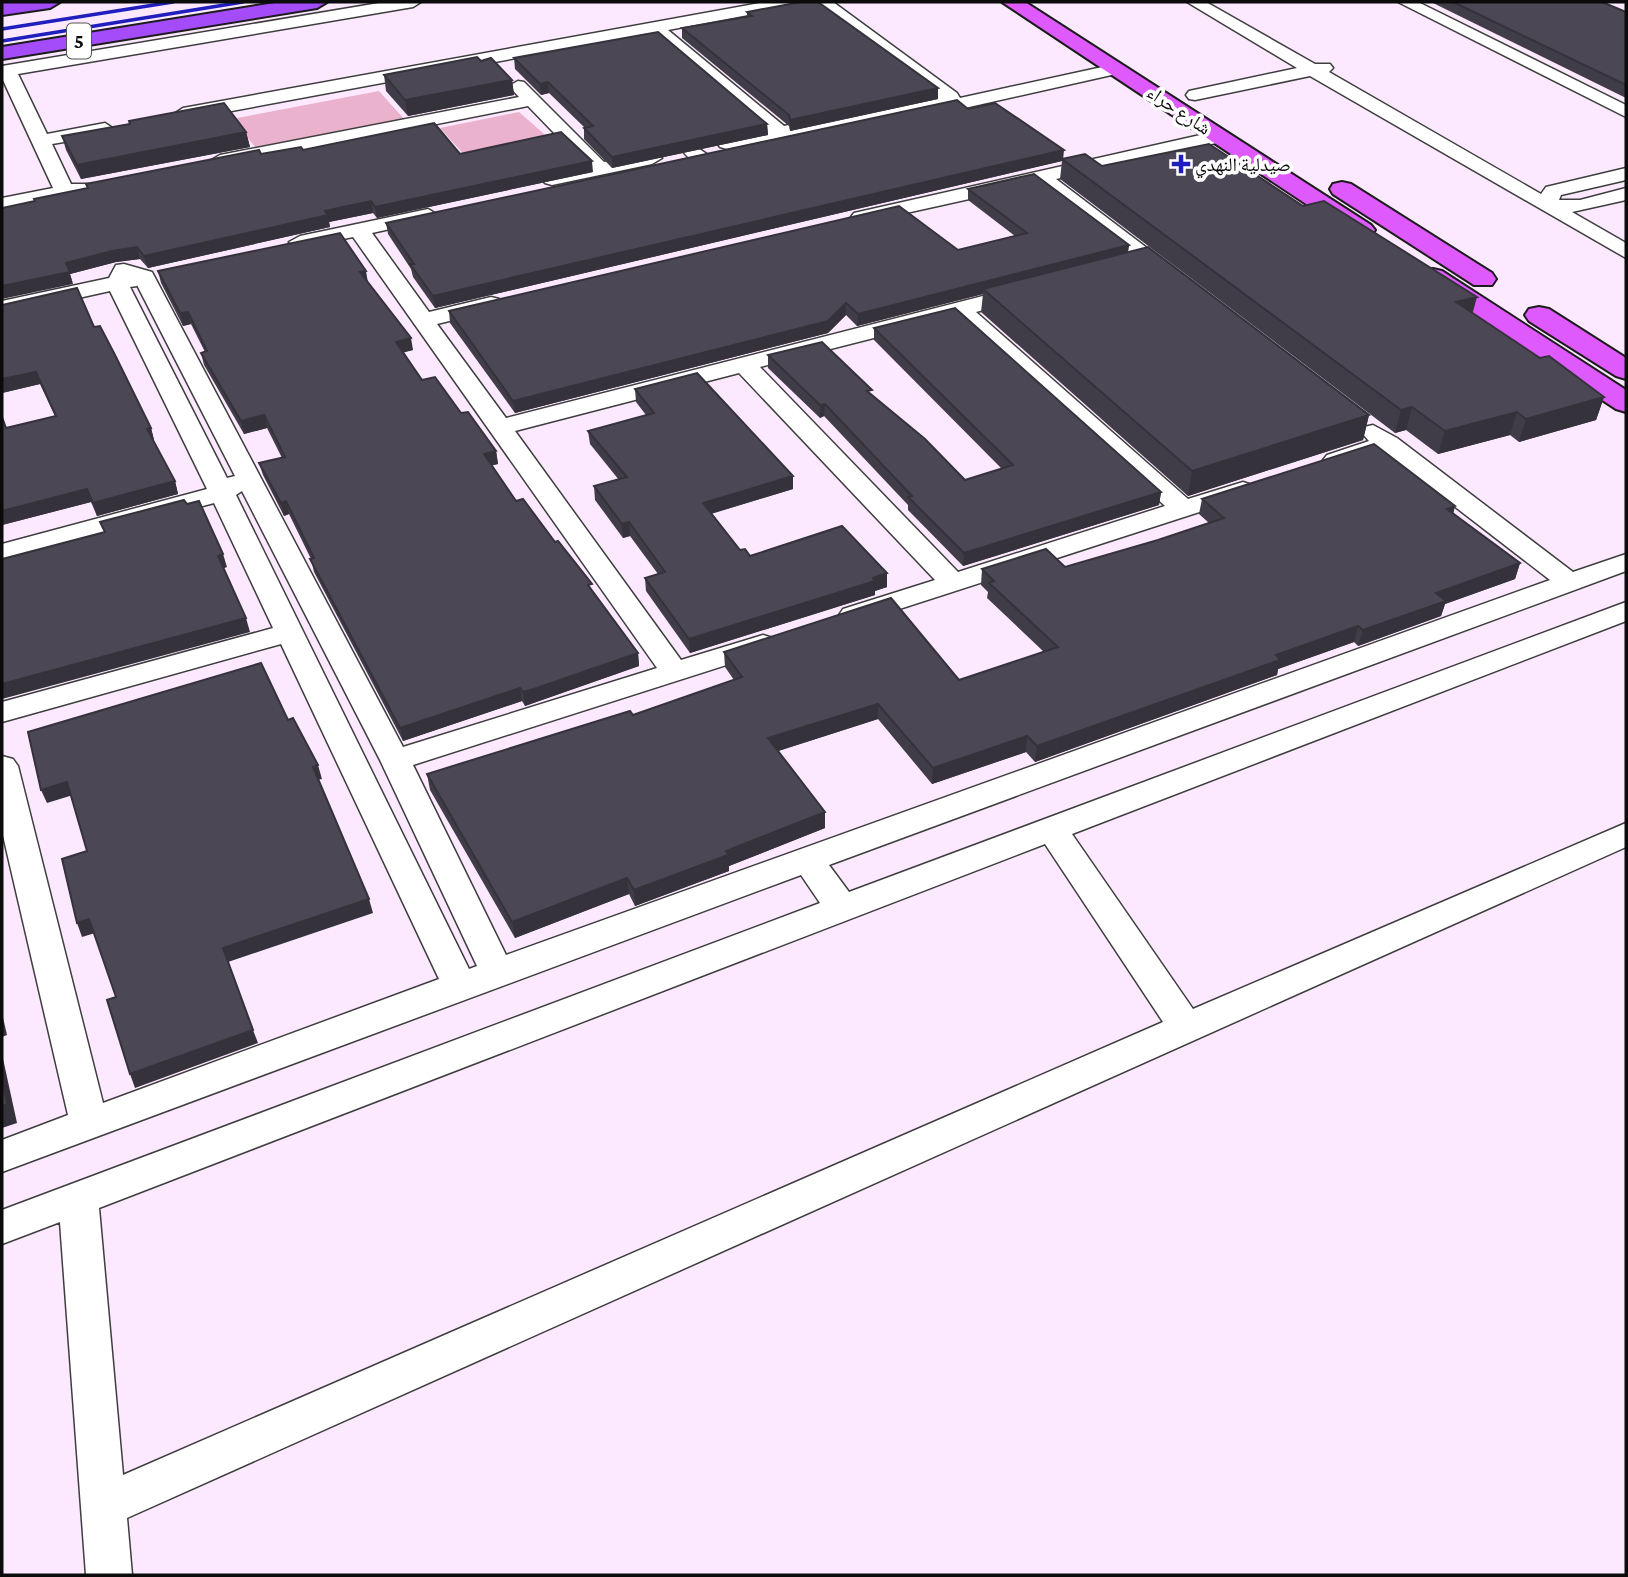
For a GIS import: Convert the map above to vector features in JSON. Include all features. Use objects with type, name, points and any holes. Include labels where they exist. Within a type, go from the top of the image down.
[{"type":"highway","name":"5","points":[[2,9],[50,2]]},
{"type":"highway","points":[[2,55],[317,2]]},
{"type":"main road","name":"شارع حراء","points":[[1012,2],[1047,13],[1072,17],[1500,290]]},
{"type":"main road","name":"شارع حراء","points":[[1047,13],[1110,65],[1378,241]]},
{"type":"main road","points":[[1411,262],[1626,403]]},
{"type":"main road","points":[[1523,304],[1626,370]]},
{"type":"street","points":[[65,192],[43,140],[7,70],[413,2]]},
{"type":"street","points":[[164,118],[791,2]]},
{"type":"street","points":[[824,2],[951,97]]},
{"type":"street","points":[[1195,2],[1549,199],[1580,206],[1626,231]]},
{"type":"street","points":[[1223,2],[1337,65],[1549,199],[1626,252]]},
{"type":"street","points":[[1406,2],[1626,112]]},
{"type":"street","points":[[654,27],[780,132]]},
{"type":"street","points":[[490,57],[600,169]]},
{"type":"street","points":[[1110,65],[685,160],[532,189],[600,169],[685,160],[780,132],[1110,65]]},
{"type":"street","points":[[1195,95],[1337,65]]},
{"type":"street","points":[[202,165],[531,100]]},
{"type":"street","points":[[43,140],[124,125]]},
{"type":"street","points":[[838,223],[1218,137]]},
{"type":"street","points":[[1549,199],[1626,174]]},
{"type":"street","points":[[1038,176],[1182,285]]},
{"type":"street","points":[[2,204],[106,184]]},
{"type":"street","points":[[1580,206],[1626,194]]},
{"type":"street","points":[[444,207],[358,229],[283,241],[444,207]]},
{"type":"street","points":[[358,229],[675,672]]},
{"type":"street","points":[[1122,267],[1149,260]]},
{"type":"street","points":[[2,296],[144,273]]},
{"type":"street","points":[[2,308],[144,273]]},
{"type":"street","points":[[144,273],[395,760],[498,972]]},
{"type":"street","points":[[144,273],[218,487],[460,986]]},
{"type":"street","points":[[500,426],[1041,288]]},
{"type":"street","points":[[424,320],[517,298]]},
{"type":"street","points":[[960,309],[1183,509]]},
{"type":"street","points":[[744,364],[953,583]]},
{"type":"street","points":[[1355,418],[1568,581]]},
{"type":"street","points":[[1311,468],[1388,443]]},
{"type":"street","points":[[2,552],[247,477]]},
{"type":"street","points":[[834,621],[1273,480]]},
{"type":"street","points":[[2,535],[218,487]]},
{"type":"street","points":[[2,1156],[498,972],[1626,562]]},
{"type":"street","points":[[2,1227],[1626,611]]},
{"type":"street","points":[[2,712],[289,634]]},
{"type":"street","points":[[395,760],[794,634]]},
{"type":"street","points":[[2,766],[89,1123]]},
{"type":"street","points":[[1052,829],[1186,1028]]},
{"type":"street","points":[[103,1506],[1626,834]]},
{"type":"street","points":[[807,859],[842,908]]},
{"type":"street","points":[[78,1198],[109,1575]]},
{"type":"shaded area","points":[[379,91],[405,120],[256,148],[232,119]]},
{"type":"shaded area","points":[[519,112],[552,141],[468,159],[440,128]]},
{"type":"building","points":[[801,2],[818,2],[938,88],[790,120],[789,115],[682,28],[752,16],[747,12]]},
{"type":"building","points":[[1453,2],[1602,2],[1626,12],[1626,85]]},
{"type":"building","points":[[658,32],[767,124],[612,157],[584,128],[593,126],[548,82],[540,84],[514,58]]},
{"type":"building","points":[[477,57],[481,61],[491,58],[512,80],[405,100],[384,75]]},
{"type":"building","points":[[957,100],[968,109],[995,103],[1064,150],[433,296],[386,223]]},
{"type":"building","points":[[224,103],[246,132],[77,165],[62,136],[130,124],[129,121]]},
{"type":"building","points":[[434,123],[460,154],[561,132],[592,161],[375,207],[371,201],[325,211],[328,215],[144,256],[137,247],[112,251],[66,263],[70,272],[2,286],[2,208],[88,188],[86,184],[259,150],[261,154],[301,147],[303,150]]},
{"type":"building","points":[[1209,144],[1303,206],[1324,201],[1477,297],[1456,302],[1540,358],[1549,356],[1604,397],[1526,419],[1517,412],[1445,431],[1412,407],[1401,410],[1062,159],[1085,154],[1102,166]]},
{"type":"building","points":[[1034,174],[1129,245],[858,314],[846,303],[828,321],[513,401],[449,311],[899,206],[958,250],[1027,233],[968,189]]},
{"type":"building","points":[[340,233],[366,271],[360,272],[411,338],[396,342],[422,380],[435,377],[461,413],[468,412],[496,451],[484,454],[516,501],[523,499],[555,542],[558,541],[592,584],[588,585],[638,653],[537,688],[523,692],[520,688],[400,728],[310,559],[314,558],[286,501],[281,503],[259,463],[285,457],[264,415],[241,421],[201,353],[207,351],[188,312],[180,313],[158,271]]},
{"type":"building","points":[[1148,247],[1369,415],[1192,471],[983,289]]},
{"type":"building","points":[[77,288],[94,327],[100,326],[115,355],[151,428],[147,429],[175,481],[93,503],[87,489],[2,511],[2,417],[6,428],[56,416],[36,372],[2,379],[2,305]]},
{"type":"building","points":[[955,308],[1161,492],[964,553],[908,497],[912,496],[825,404],[820,405],[768,355],[822,342],[872,390],[867,391],[925,439],[965,480],[1013,465],[874,328]]},
{"type":"building","points":[[697,373],[793,476],[703,503],[740,550],[745,549],[750,556],[842,526],[887,573],[873,578],[875,581],[689,639],[645,578],[665,572],[629,522],[622,524],[594,486],[627,477],[588,431],[654,413],[635,389]]},
{"type":"building","points":[[1374,444],[1455,506],[1447,509],[1520,563],[1436,593],[1446,601],[1363,630],[1358,626],[1276,655],[1280,660],[1037,746],[1027,736],[933,768],[878,704],[768,738],[825,812],[726,851],[728,855],[634,890],[627,878],[512,922],[427,774],[630,711],[633,715],[742,677],[724,652],[891,598],[959,680],[1058,647],[989,583],[994,581],[982,569],[1046,549],[1065,567],[1158,540],[1224,518],[1202,499]]},
{"type":"building","points":[[184,500],[187,504],[199,501],[223,554],[218,556],[246,618],[2,684],[2,559],[105,532],[100,522]]},
{"type":"building","points":[[261,663],[288,720],[293,718],[318,765],[313,767],[369,899],[223,948],[253,1030],[130,1074],[107,1000],[116,997],[89,919],[77,923],[62,859],[87,851],[67,782],[41,790],[28,732]]},
{"type":"building","points":[[2,1078],[7,1104],[2,1106]]},
{"type":"railway","points":[[2,29],[173,2]]},
{"type":"railway","points":[[2,41],[243,2]]},
{"type":"place","name":"صيدلية النهدي","points":[[1181,164]]}]
